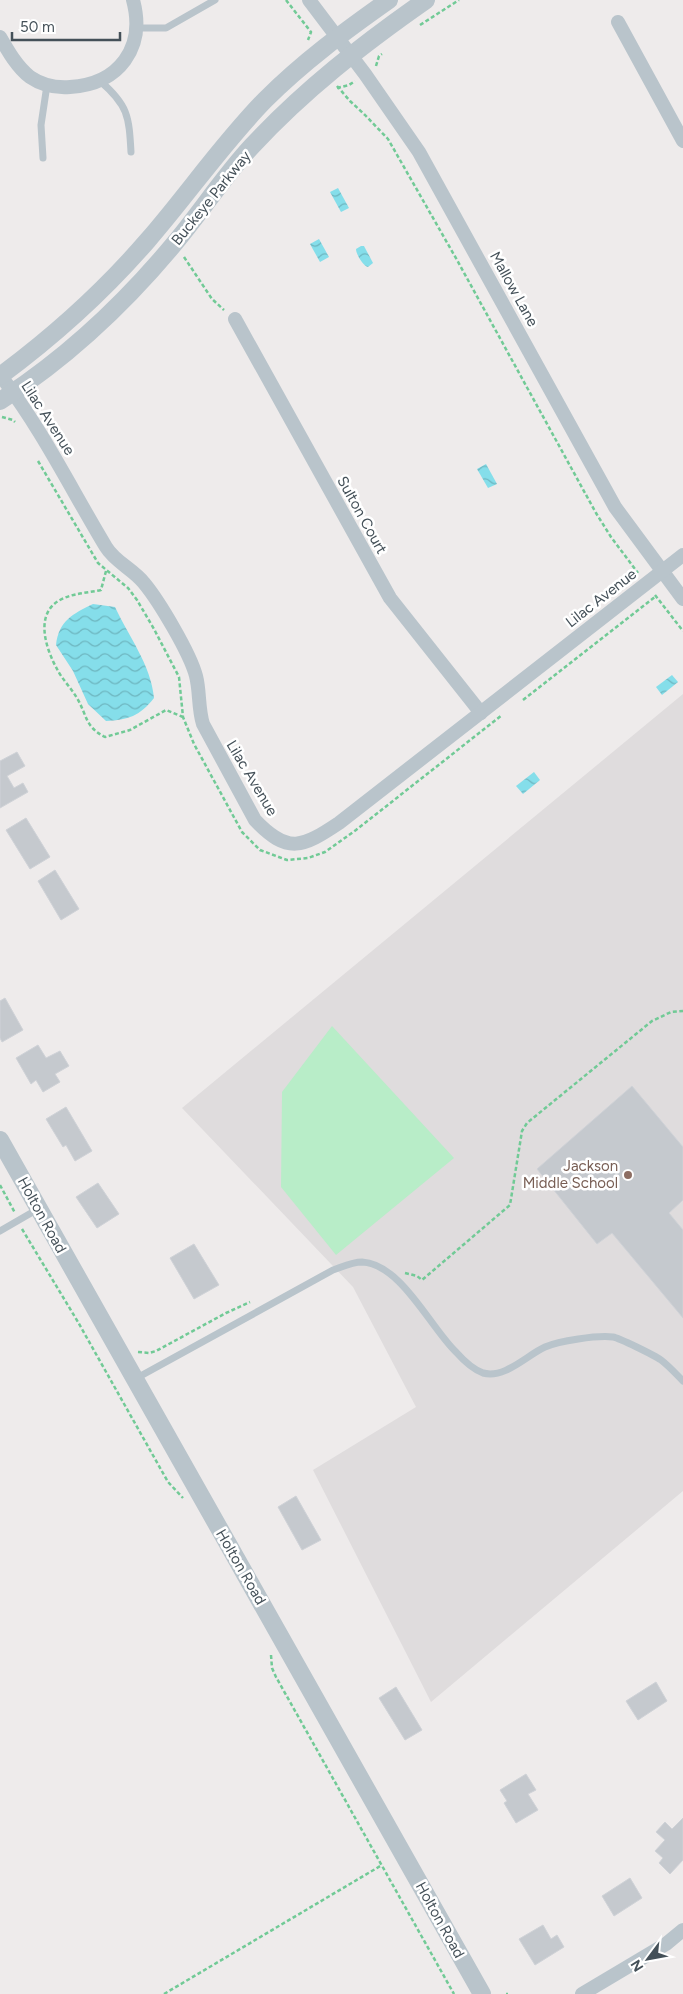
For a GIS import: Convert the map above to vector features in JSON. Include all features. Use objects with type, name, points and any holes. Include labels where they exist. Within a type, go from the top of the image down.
[{"type":"street","points":[[1,42],[20,67],[31,77],[47,85],[57,88],[84,86],[100,81],[108,77],[127,59],[136,36],[137,14],[133,0]]},
{"type":"street","name":"Mallow Lane","points":[[310,0],[405,131],[432,175],[616,507],[683,599]]},
{"type":"street","name":"Buckeye Parkway","points":[[0,376],[29,354],[92,300],[148,241],[234,134],[265,100],[314,55],[389,0]]},
{"type":"street","name":"Buckeye Parkway","points":[[11,399],[127,295],[173,245],[250,148],[296,101],[333,80],[350,55],[426,0]]},
{"type":"street","points":[[618,22],[683,141]]},
{"type":"street","name":"Sulton Court","points":[[235,319],[390,598],[481,713]]},
{"type":"street","name":"Lilac Avenue","points":[[0,376],[11,399],[54,456],[107,550],[144,582],[158,603],[190,659],[196,677],[199,710],[209,736],[255,820],[277,839],[290,844],[314,840],[339,823],[683,555]]},
{"type":"street","name":"Holton Road","points":[[0,1140],[482,1994]]},
{"type":"street","points":[[582,1994],[666,1944],[683,1930]]},
{"type":"lane","points":[[136,28],[166,28],[215,0]]},
{"type":"lane","points":[[100,81],[116,95],[125,109],[130,125],[131,152]]},
{"type":"lane","points":[[43,158],[41,125],[47,85]]},
{"type":"lane","points":[[0,1231],[38,1209]]},
{"type":"lane","points":[[134,1380],[333,1270],[361,1262],[375,1264],[391,1274],[450,1346],[471,1367],[485,1373],[496,1373],[510,1368],[545,1347],[576,1339],[614,1337],[660,1360],[683,1381]]},
{"type":"path","points":[[286,0],[311,32],[305,43],[314,55]]},
{"type":"path","points":[[413,30],[459,0]]},
{"type":"path","points":[[333,80],[349,85],[377,65],[379,56],[386,51]]},
{"type":"path","points":[[331,91],[333,80]]},
{"type":"path","points":[[333,80],[350,101],[388,139],[610,537],[683,631]]},
{"type":"path","points":[[182,253],[212,298],[235,319]]},
{"type":"path","points":[[11,399],[0,417],[13,420],[19,428]]},
{"type":"path","points":[[34,453],[98,563],[128,588],[154,628],[179,677],[183,717],[194,744],[242,832],[260,850],[287,860],[308,858],[326,852],[508,711]]},
{"type":"path","points":[[106,571],[101,590],[78,594],[59,601],[49,608],[44,621],[45,637],[57,670],[77,697],[94,732],[105,737],[130,730],[166,710],[183,717]]},
{"type":"path","points":[[516,705],[656,596]]},
{"type":"path","points":[[400,1272],[417,1276],[422,1280],[510,1205],[522,1131],[527,1123],[652,1021],[671,1012],[683,1011]]},
{"type":"path","points":[[0,1185],[25,1236],[40,1257],[78,1322],[168,1482],[187,1503]]},
{"type":"path","points":[[136,1352],[149,1353],[156,1350],[226,1312],[253,1301]]},
{"type":"path","points":[[269,1649],[272,1658],[272,1668],[276,1677],[454,1994]]},
{"type":"path","points":[[164,1994],[382,1865]]},
{"type":"shaded area","points":[[683,694],[683,1491],[431,1702],[313,1470],[416,1407],[353,1287],[182,1108]]},
{"type":"green space","points":[[332,1026],[454,1158],[336,1255],[281,1187],[282,1092]]},
{"type":"water","points":[[338,188],[349,208],[341,212],[330,192]]},
{"type":"water","points":[[319,239],[329,257],[320,262],[310,244]]},
{"type":"water","points":[[364,246],[373,263],[368,267],[357,254],[356,249]]},
{"type":"water","points":[[486,464],[497,484],[488,488],[477,469]]},
{"type":"water","points":[[93,604],[115,607],[139,651],[152,686],[154,698],[149,704],[133,716],[121,720],[106,721],[88,704],[73,671],[56,645],[60,629],[68,619]]},
{"type":"water","points":[[672,675],[678,682],[662,695],[656,687]]},
{"type":"water","points":[[534,772],[540,780],[523,794],[516,786]]},
{"type":"building","points":[[17,752],[25,766],[7,776],[14,788],[23,783],[28,792],[0,808],[0,761]]},
{"type":"building","points":[[26,818],[50,857],[30,869],[6,830]]},
{"type":"building","points":[[55,870],[79,909],[61,920],[38,881]]},
{"type":"building","points":[[5,998],[23,1030],[2,1042],[0,1038],[0,1001]]},
{"type":"building","points":[[38,1045],[46,1058],[60,1051],[69,1066],[55,1074],[60,1082],[43,1092],[36,1080],[31,1084],[16,1058]]},
{"type":"building","points":[[632,1086],[683,1147],[683,1200],[669,1213],[683,1230],[683,1318],[612,1233],[597,1244],[537,1169]]},
{"type":"building","points":[[66,1107],[92,1151],[75,1161],[66,1145],[63,1147],[46,1119]]},
{"type":"building","points":[[98,1183],[119,1214],[97,1228],[76,1197]]},
{"type":"building","points":[[194,1244],[219,1285],[194,1299],[170,1258]]},
{"type":"building","points":[[296,1496],[321,1540],[302,1550],[278,1507]]},
{"type":"building","points":[[656,1682],[667,1701],[638,1720],[626,1701]]},
{"type":"building","points":[[396,1687],[422,1730],[405,1740],[379,1698]]},
{"type":"building","points":[[526,1774],[536,1790],[528,1794],[538,1810],[516,1823],[504,1803],[507,1801],[500,1790]]},
{"type":"building","points":[[683,1818],[683,1860],[670,1874],[659,1863],[663,1858],[655,1851],[665,1840],[656,1832],[665,1822],[672,1829]]},
{"type":"building","points":[[630,1878],[642,1898],[614,1916],[602,1896]]},
{"type":"building","points":[[543,1925],[551,1939],[557,1935],[564,1947],[535,1965],[519,1939]]},
{"type":"place","name":"Jackson Middle School","points":[[628,1175]]}]
